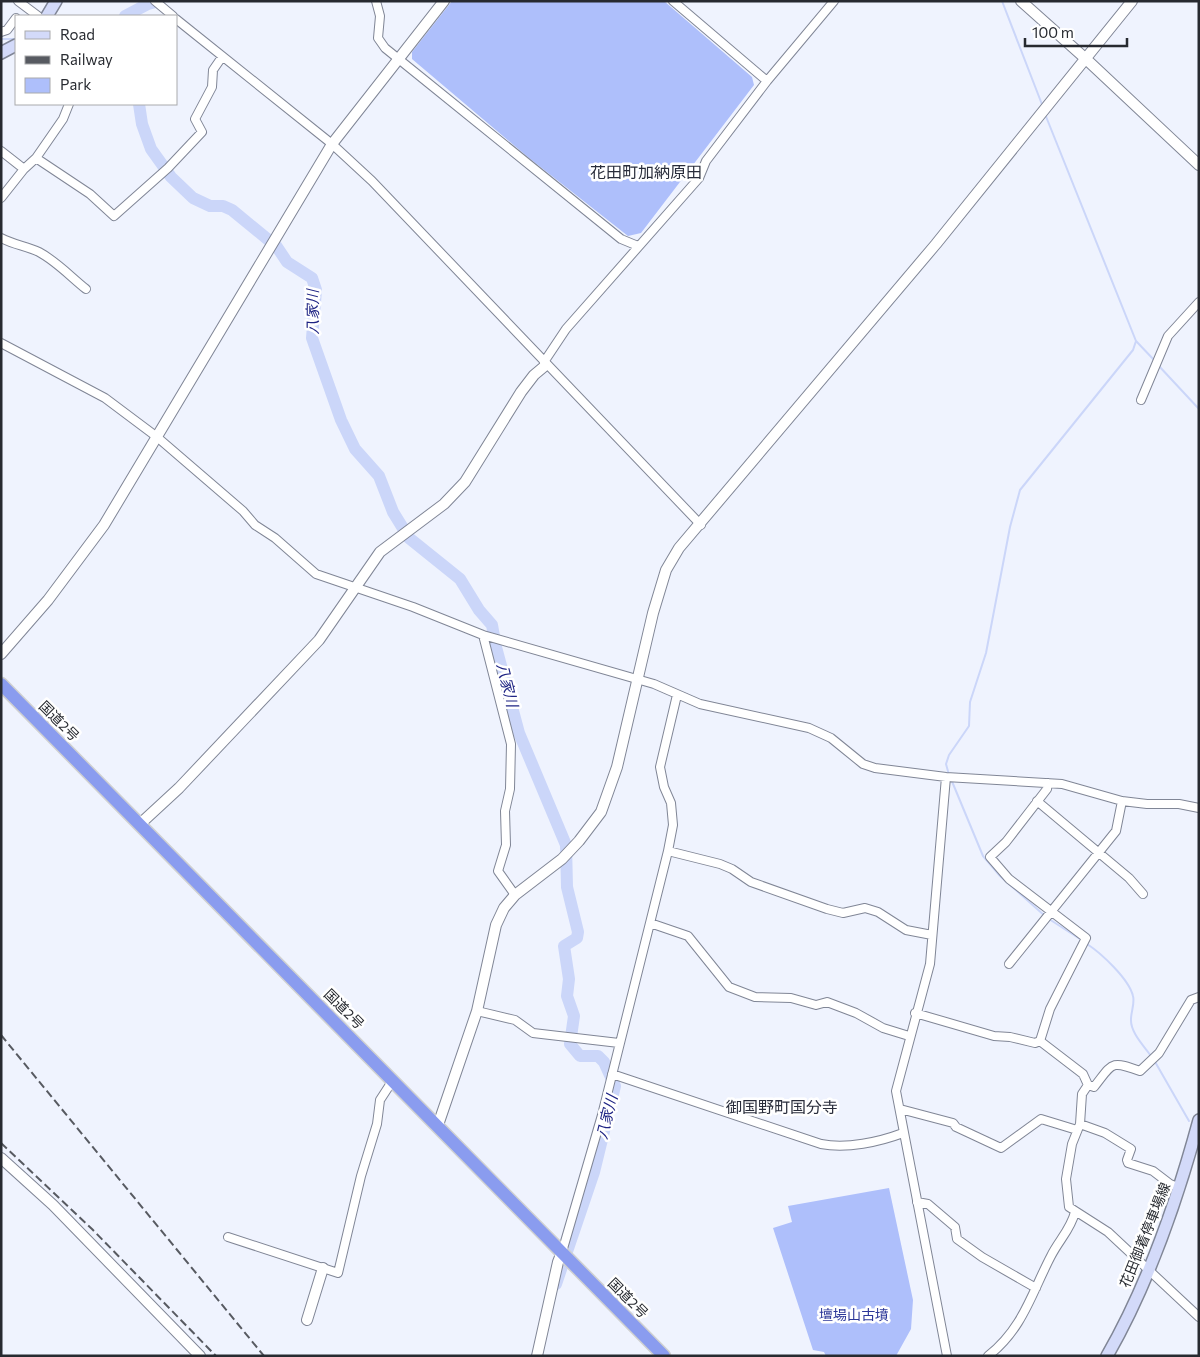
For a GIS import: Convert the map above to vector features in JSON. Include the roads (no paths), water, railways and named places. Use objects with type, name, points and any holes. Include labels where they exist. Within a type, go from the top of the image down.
[{"type":"highway","name":"国道2号","points":[[1,684],[664,1356]]},
{"type":"main road","points":[[48,15],[56,1]]},
{"type":"main road","points":[[1,53],[15,46]]},
{"type":"main road","name":"花田御着停車場線","points":[[1107,1356],[1148,1271],[1180,1188],[1199,1120]]},
{"type":"street","points":[[155,1],[172,15]]},
{"type":"street","points":[[376,1],[380,16],[378,38],[384,48],[399,58],[621,239],[638,246]]},
{"type":"street","points":[[1,654],[48,600],[104,525],[332,144],[444,1]]},
{"type":"street","points":[[673,1],[767,81]]},
{"type":"street","points":[[140,824],[180,788],[319,640],[380,552],[444,504],[465,482],[521,392],[545,364],[566,329],[699,178],[706,162],[767,81],[834,1]]},
{"type":"street","points":[[1021,1],[1086,58],[1199,165]]},
{"type":"street","points":[[438,1125],[477,1011],[496,925],[504,908],[515,895],[562,859],[579,841],[601,812],[616,767],[653,613],[666,570],[679,548],[936,244],[1132,1]]},
{"type":"street","points":[[18,15],[22,3],[37,15]]},
{"type":"street","points":[[1,32],[7,30],[15,20]]},
{"type":"street","points":[[178,24],[332,144],[372,181],[545,364],[701,524]]},
{"type":"street","points":[[36,158],[90,194],[114,216],[168,168],[202,132],[195,119],[212,87],[213,70],[222,57]]},
{"type":"street","points":[[1,198],[24,169],[36,158],[63,119],[69,105]]},
{"type":"street","points":[[1,151],[24,169]]},
{"type":"street","points":[[1,238],[40,253],[86,289]]},
{"type":"street","points":[[1141,400],[1168,336],[1199,302]]},
{"type":"street","points":[[1,343],[105,398],[157,437],[243,511],[255,526],[275,538],[316,574],[355,589],[413,607],[483,635],[638,679],[700,704],[809,728],[831,738],[862,764],[875,768],[946,777],[1062,784],[1122,801],[1147,804],[1179,804],[1199,808]]},
{"type":"street","points":[[483,635],[511,744],[510,789],[505,811],[506,845],[498,871],[515,895]]},
{"type":"street","points":[[537,1356],[558,1262],[612,1074],[668,851],[673,825],[671,803],[664,787],[660,767],[661,753],[678,695]]},
{"type":"street","points":[[946,777],[930,964],[915,1013],[896,1091],[947,1356]]},
{"type":"street","points":[[1040,1041],[1050,1010],[1086,938],[1009,879],[990,857],[1006,842],[1046,789],[1048,783]]},
{"type":"street","points":[[1037,801],[1129,878],[1144,894]]},
{"type":"street","points":[[1010,964],[1116,831],[1122,801]]},
{"type":"street","points":[[668,851],[720,864],[732,869],[751,882],[827,909],[843,913],[865,908],[878,912],[906,930],[932,935]]},
{"type":"street","points":[[650,923],[688,936],[729,987],[755,997],[791,998],[816,1005],[827,1002],[856,1013],[883,1028],[909,1036]]},
{"type":"street","points":[[1088,1085],[1094,1086],[1112,1065],[1119,1063],[1140,1071],[1159,1052],[1181,1021],[1191,1000],[1199,997]]},
{"type":"street","points":[[477,1011],[515,1020],[533,1033],[619,1043]]},
{"type":"street","points":[[915,1013],[994,1036],[1010,1037],[1035,1043],[1040,1041]]},
{"type":"street","points":[[1040,1041],[1083,1074],[1088,1085]]},
{"type":"street","points":[[612,1074],[821,1144],[837,1147],[892,1137],[903,1133]]},
{"type":"street","points":[[228,1237],[338,1273],[361,1176],[377,1124],[380,1100],[393,1080]]},
{"type":"street","points":[[1088,1085],[1082,1094],[1078,1127],[1072,1144],[1066,1179],[1069,1207],[1103,1228],[1199,1317]]},
{"type":"street","points":[[900,1109],[953,1123],[956,1127],[1001,1148],[1041,1119],[1105,1133],[1131,1149],[1127,1160],[1128,1163],[1153,1171],[1170,1184],[1180,1188]]},
{"type":"street","points":[[1,1158],[54,1205],[197,1355]]},
{"type":"street","points":[[917,1202],[928,1204],[955,1227],[957,1239],[982,1257],[1003,1267],[1036,1288]]},
{"type":"street","points":[[988,1356],[1019,1325],[1052,1254],[1072,1224],[1075,1212]]},
{"type":"street","points":[[307,1320],[323,1268]]},
{"type":"waterway","points":[[42,13],[49,1]]},
{"type":"waterway","name":"八家川","points":[[127,15],[148,4],[159,1]]},
{"type":"waterway","points":[[1002,1],[1043,107]]},
{"type":"waterway","points":[[1,39],[15,39]]},
{"type":"waterway","name":"八家川","points":[[139,105],[142,124],[151,149],[171,177],[193,198],[210,206],[223,206],[232,210],[277,247],[287,262],[312,278],[316,290],[312,338],[341,420],[355,449],[379,476],[393,512],[409,538],[460,579],[479,610],[492,625],[519,733],[566,845],[567,887],[578,932],[577,938],[564,946],[569,979],[567,996],[574,1016],[570,1044],[580,1056],[598,1056],[604,1062],[615,1086],[594,1172],[556,1284]]},
{"type":"waterway","points":[[1045,114],[1136,341],[1155,361]]},
{"type":"waterway","points":[[949,775],[946,764],[949,755],[969,726],[970,702],[986,653],[1010,527],[1020,490],[1133,350],[1136,341]]},
{"type":"waterway","points":[[1158,365],[1199,409]]},
{"type":"waterway","points":[[951,779],[983,856],[1000,876],[1045,916]]},
{"type":"waterway","points":[[1049,919],[1083,941]]},
{"type":"waterway","points":[[1087,944],[1114,967],[1126,982],[1133,999],[1131,1024],[1138,1039],[1151,1056]]},
{"type":"waterway","points":[[1154,1060],[1189,1121]]},
{"type":"railway","points":[[1,1035],[264,1356]]},
{"type":"railway","points":[[1,1143],[92,1229],[216,1356]]},
{"type":"district","name":"花田町加納原田","points":[[646,172]]},
{"type":"district","name":"御国野町国分寺","points":[[782,1107]]},
{"type":"park label","name":"壇場山古墳","points":[[854,1315]]}]
